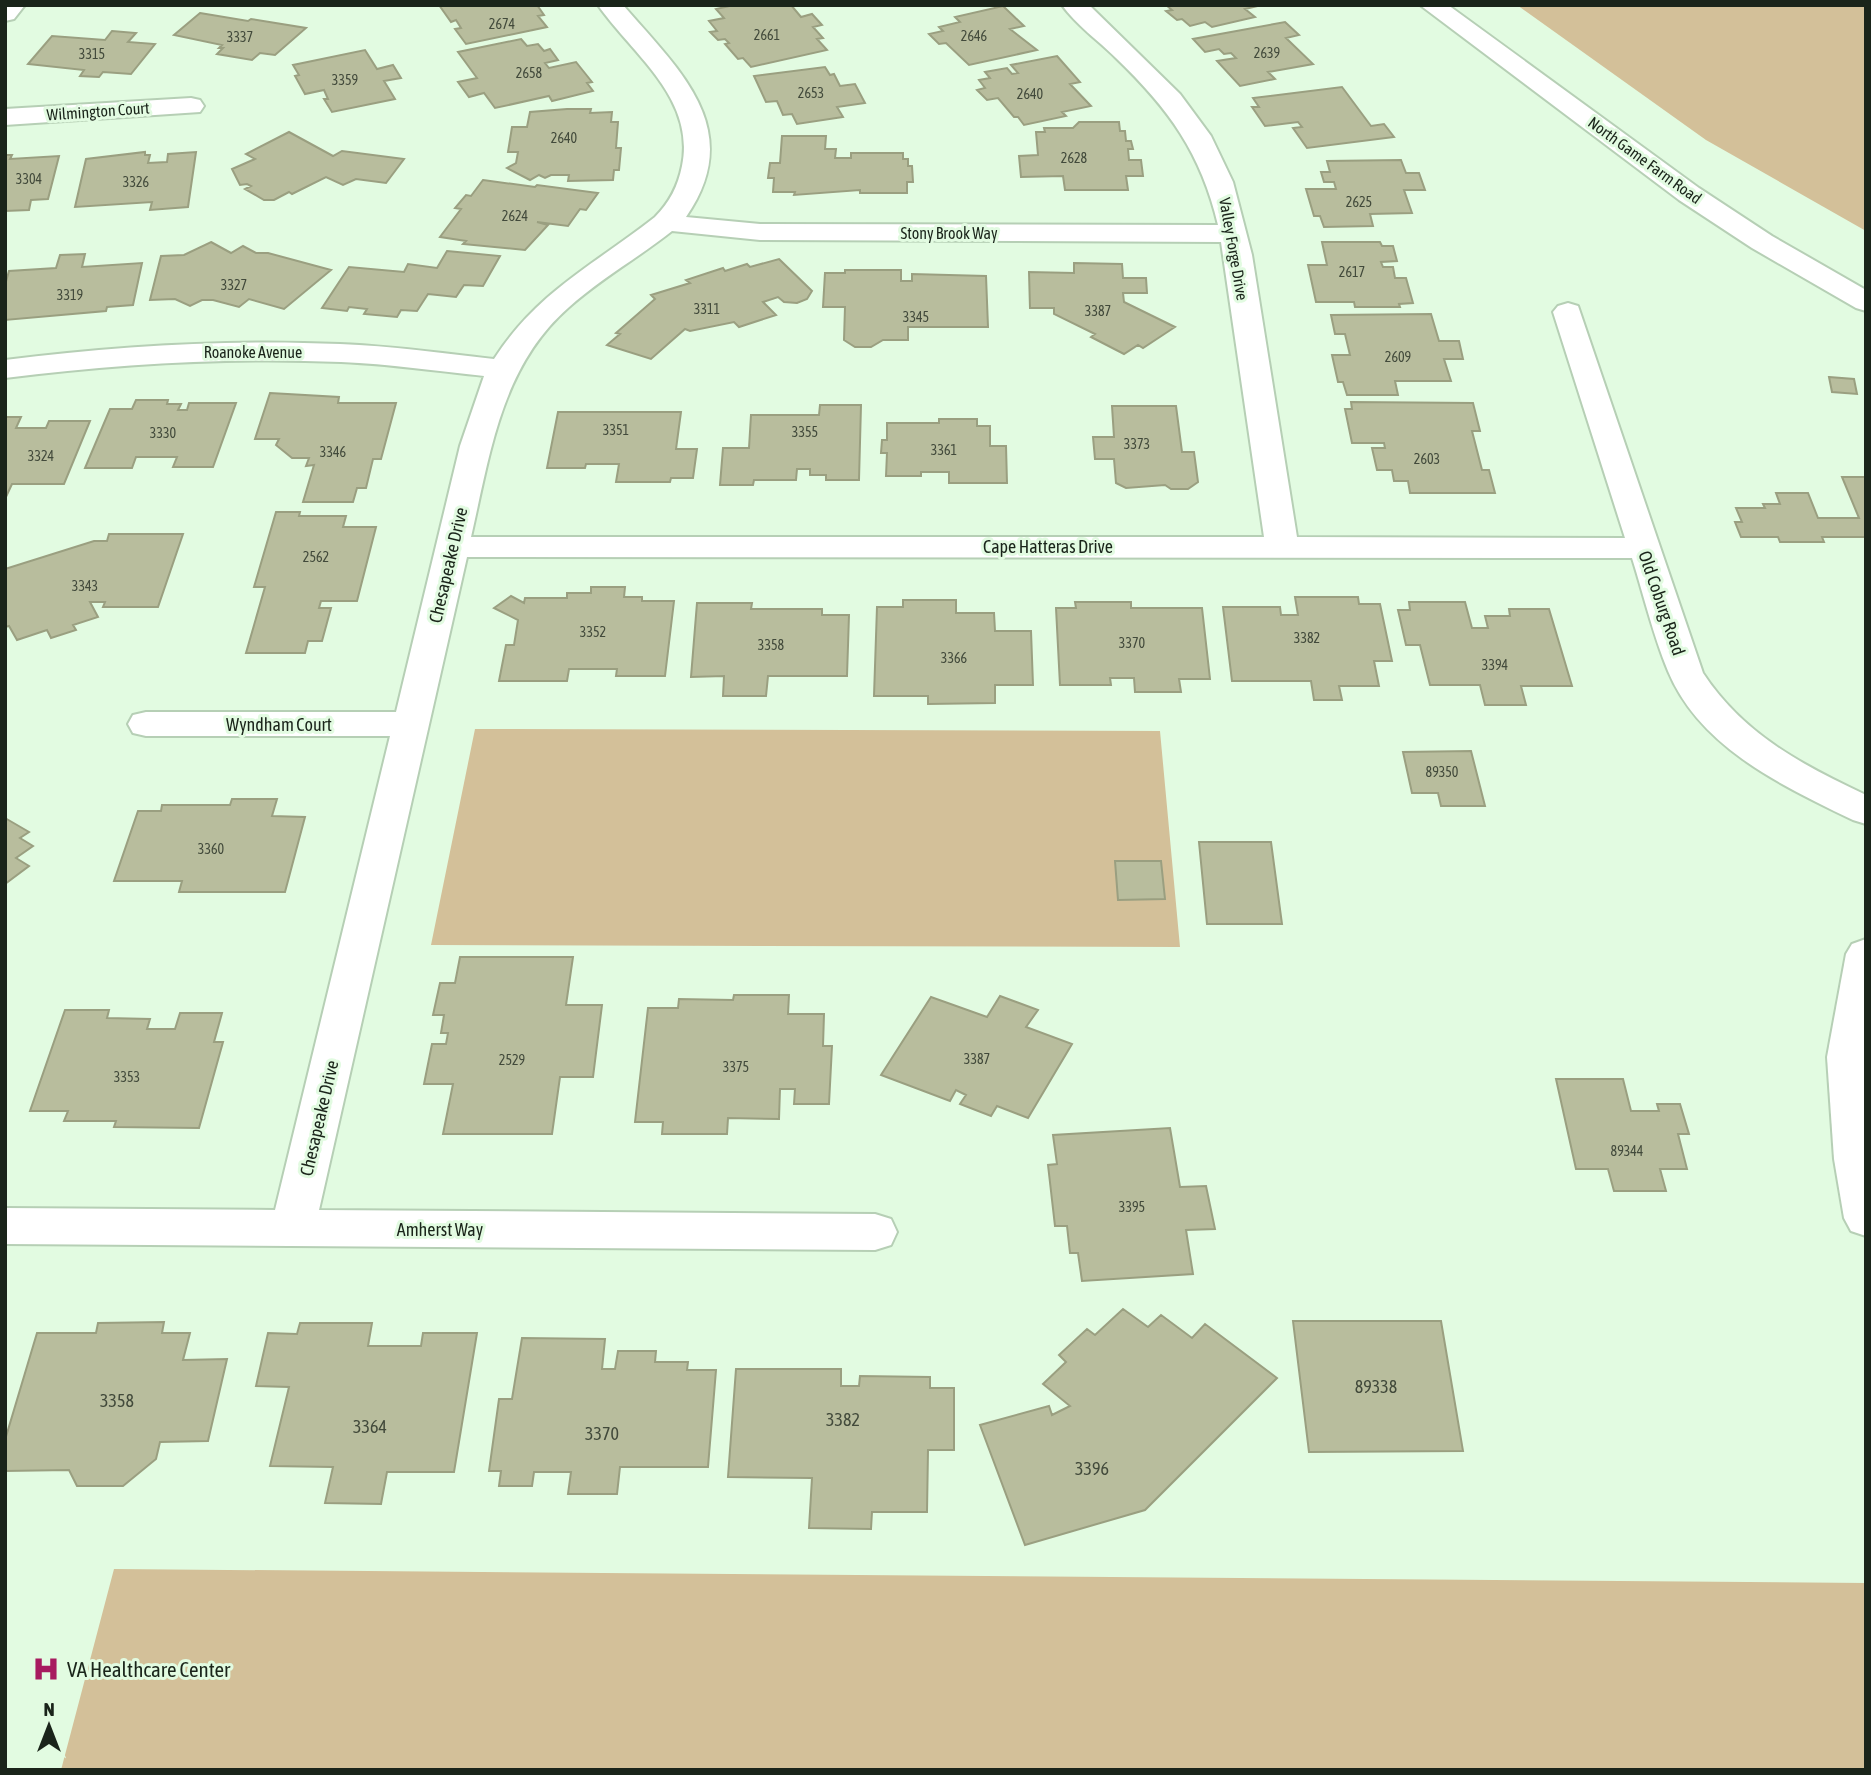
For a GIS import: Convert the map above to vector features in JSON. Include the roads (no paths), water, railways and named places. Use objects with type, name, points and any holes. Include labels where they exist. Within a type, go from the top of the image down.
[{"type":"street","name":"Chesapeake Drive","points":[[293,1228],[475,446],[500,369],[542,316],[557,302],[666,222],[683,202],[692,183],[699,142],[693,118],[670,79],[610,5]]},
{"type":"street","name":"Valley Forge Drive","points":[[1074,5],[1150,78],[1197,134],[1221,180],[1233,233],[1282,546]]},
{"type":"street","name":"North Game Farm Road","points":[[1432,5],[1689,194],[1762,242],[1866,302]]},
{"type":"street","name":"Wilmington Court","points":[[5,117],[191,106]]},
{"type":"street","name":"Stony Brook Way","points":[[666,222],[711,229],[760,232],[1233,233]]},
{"type":"street","name":"Old Coburg Road","points":[[1568,313],[1686,673],[1706,707],[1723,726],[1771,763],[1866,811]]},
{"type":"street","name":"Roanoke Avenue","points":[[5,369],[111,356],[237,352],[342,354],[500,369]]},
{"type":"street","name":"Cape Hatteras Drive","points":[[453,547],[1643,548]]},
{"type":"street","name":"Wyndham Court","points":[[146,724],[412,724]]},
{"type":"street","points":[[1866,954],[1848,1057],[1855,1159],[1866,1218]]},
{"type":"street","name":"Amherst Way","points":[[5,1226],[875,1232]]},
{"type":"place","name":"VA Healthcare Center","points":[[46,1669]]}]
